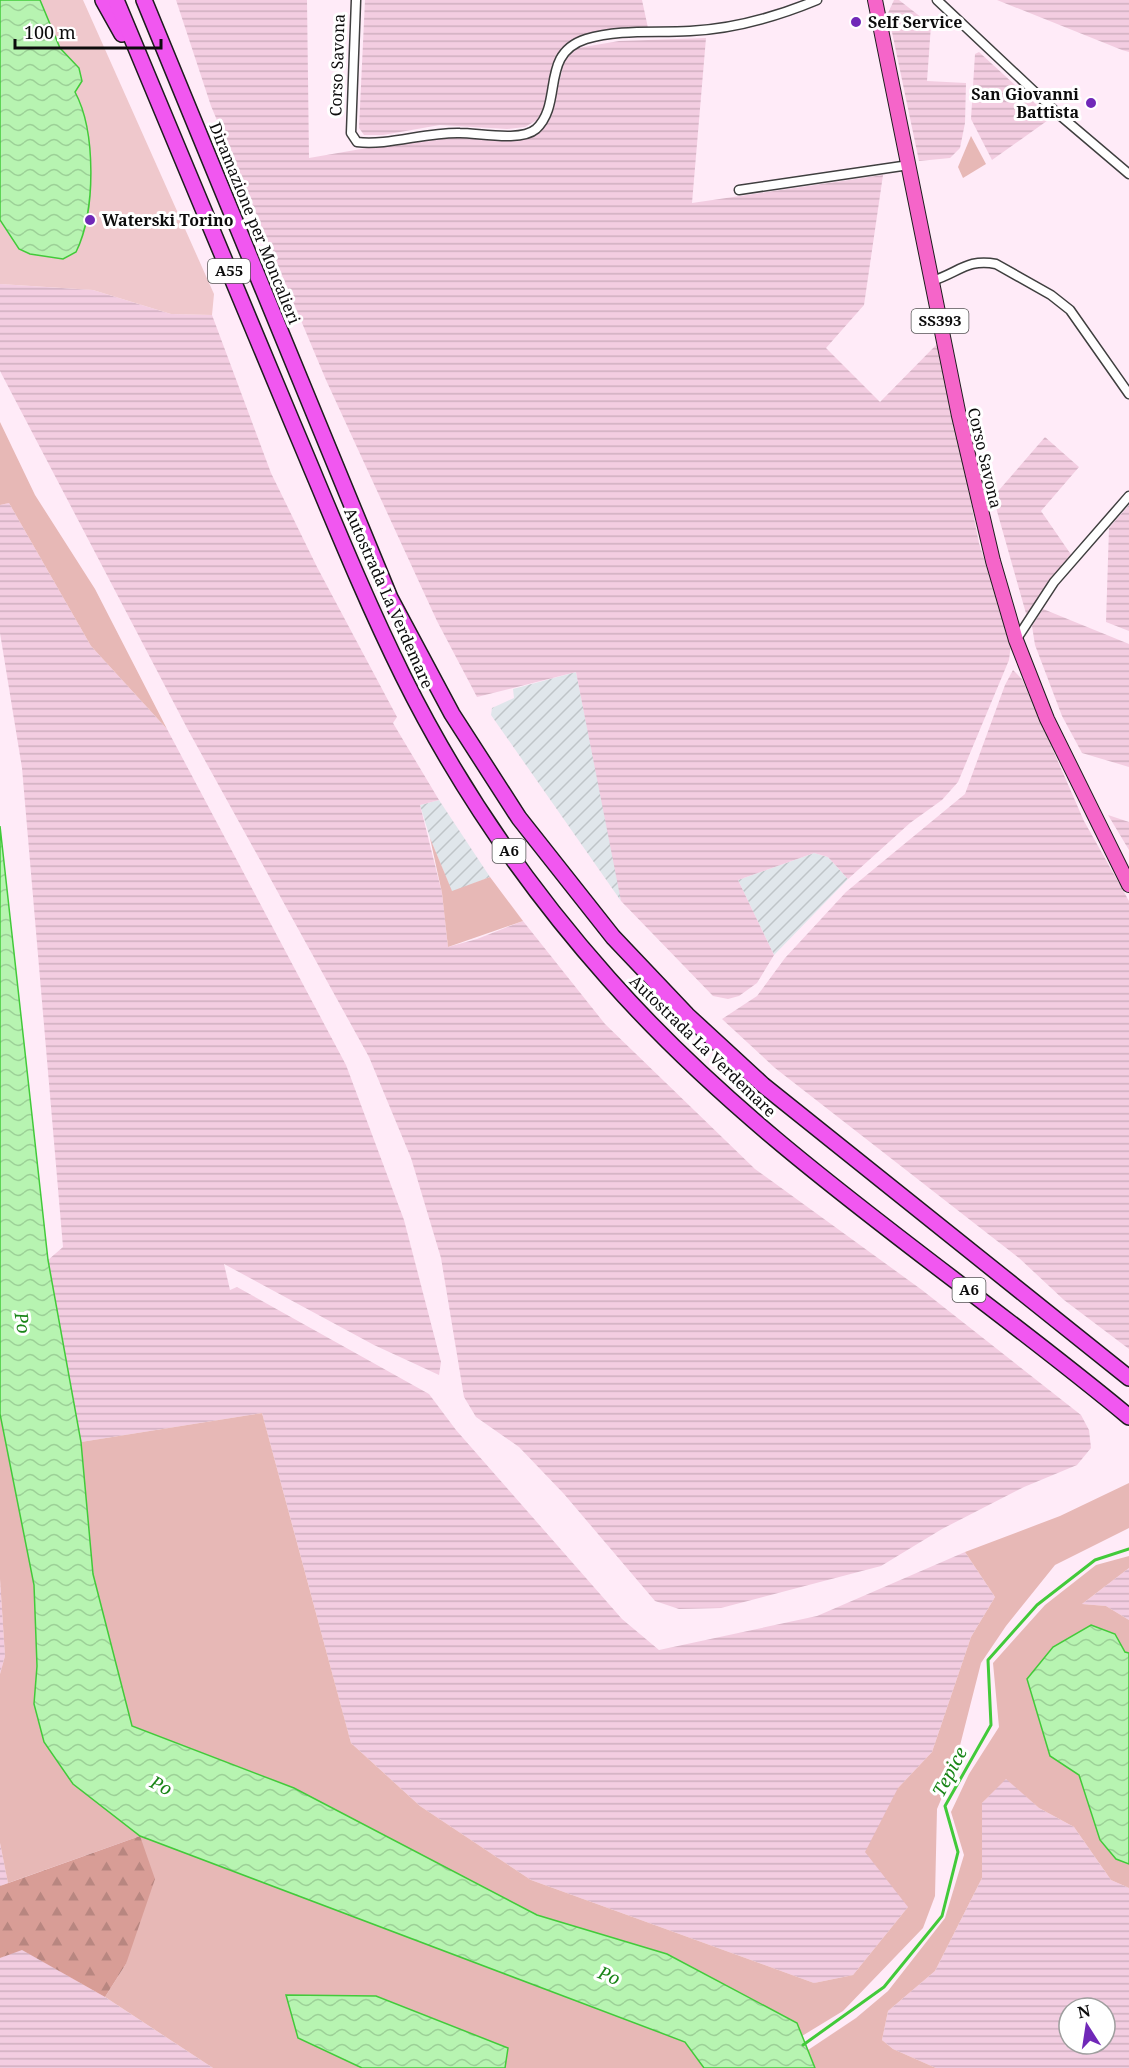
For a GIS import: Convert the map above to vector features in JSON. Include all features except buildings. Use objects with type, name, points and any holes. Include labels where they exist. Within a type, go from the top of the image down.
[{"type":"highway","points":[[103,0],[148,76]]},
{"type":"highway","name":"A55","points":[[116,0],[311,466]]},
{"type":"highway","name":"Diramazione per Moncalieri","points":[[144,0],[333,459]]},
{"type":"highway","name":"Autostrada La Verdemare","points":[[333,459],[390,598],[452,714],[519,818],[613,937],[687,1015],[762,1085],[1129,1378]]},
{"type":"highway","name":"Autostrada La Verdemare","points":[[311,466],[368,603],[429,725],[494,831],[574,939],[610,980],[726,1098],[806,1166],[1053,1355],[1129,1417]]},
{"type":"main road","name":"Corso Savona","points":[[875,0],[975,489],[1016,640],[1069,768],[1129,885]]},
{"type":"street","name":"Corso Savona","points":[[356,0],[351,133],[357,142],[369,143],[440,132],[504,136],[534,131],[544,120],[555,68],[572,45],[609,35],[728,28],[792,10],[817,0]]},
{"type":"street","points":[[937,0],[1056,112],[1129,174]]},
{"type":"street","points":[[739,190],[909,165]]},
{"type":"street","points":[[932,281],[953,274],[973,261],[986,262],[996,264],[1051,295],[1070,310],[1129,394]]},
{"type":"street","points":[[1016,640],[1054,582],[1129,496]]},
{"type":"shaded area","name":"Waterski Torino","points":[[0,0],[83,0],[214,294],[212,315],[171,314],[93,290],[0,284]]},
{"type":"shaded area","points":[[176,0],[307,0],[309,158],[442,135],[488,137],[540,130],[550,119],[565,59],[578,48],[619,41],[706,38],[692,203],[883,175],[864,305],[826,348],[880,402],[939,342],[979,543],[1011,644],[1009,660],[958,782],[942,800],[910,823],[848,879],[828,857],[814,853],[738,880],[774,955],[757,983],[739,996],[728,999],[713,996],[621,901],[576,672],[477,697],[437,621],[326,380],[211,106]]},
{"type":"shaded area","points":[[365,0],[642,0],[648,28],[577,37],[561,48],[553,64],[545,108],[537,120],[525,127],[507,129],[440,125],[383,135],[364,135],[359,128]]},
{"type":"shaded area","points":[[894,0],[899,0],[931,25],[927,81],[966,83],[965,123],[960,148],[950,158],[919,161],[888,13]]},
{"type":"shaded area","points":[[997,0],[1129,0],[1129,52],[1122,50]]},
{"type":"shaded area","points":[[979,52],[1051,118],[992,160],[971,119],[975,54]]},
{"type":"shaded area","points":[[971,136],[986,164],[963,178],[958,167]]},
{"type":"shaded area","points":[[0,284],[93,290],[171,314],[212,315],[271,473],[317,567],[397,717],[393,723],[439,800],[420,805],[442,893],[448,947],[477,939],[523,921],[605,1024],[755,1169],[922,1290],[1081,1415],[1089,1430],[1091,1448],[1077,1465],[1024,1487],[942,1529],[881,1566],[721,1608],[679,1609],[655,1601],[564,1494],[519,1447],[476,1417],[464,1397],[441,1258],[411,1158],[369,1057],[187,728],[0,371]]},
{"type":"shaded area","points":[[0,422],[35,495],[95,589],[167,729],[91,646],[9,503],[0,505]]},
{"type":"shaded area","points":[[1045,437],[1079,467],[1041,511],[1072,556],[1049,580],[1027,617],[993,497]]},
{"type":"shaded area","points":[[9,503],[91,646],[167,729],[346,1065],[404,1220],[441,1362],[439,1375],[374,1345],[224,1264],[230,1290],[237,1287],[429,1394],[456,1430],[622,1619],[659,1650],[817,1616],[965,1552],[995,1597],[971,1637],[932,1752],[898,1788],[908,1907],[853,1975],[814,1983],[531,1880],[420,1806],[351,1743],[262,1413],[81,1442],[48,1260],[63,1247],[22,768],[0,633],[0,505]]},
{"type":"shaded area","points":[[1129,505],[1129,631],[1106,622],[1109,528]]},
{"type":"shaded area","points":[[1043,609],[1129,644],[1129,767],[1082,753],[1062,716],[1035,645],[1032,626]]},
{"type":"shaded area","points":[[1013,670],[1022,679],[1084,821],[1129,901],[1129,1349],[1064,1300],[1019,1258],[775,1068],[722,1019],[757,996],[785,958],[846,892],[965,794],[1005,685]]},
{"type":"shaded area","points":[[576,672],[621,901],[491,715],[492,708],[514,698],[513,689]]},
{"type":"shaded area","points":[[439,800],[490,877],[452,892],[430,838],[420,805]]},
{"type":"shaded area","points":[[1108,815],[1129,822],[1129,850]]},
{"type":"shaded area","points":[[430,838],[452,891],[490,877],[523,921],[448,947],[442,893]]},
{"type":"shaded area","points":[[814,853],[828,857],[848,879],[774,955],[738,880]]},
{"type":"shaded area","points":[[262,1413],[351,1743],[420,1806],[531,1880],[814,1983],[853,1975],[908,1907],[865,1852],[898,1788],[932,1752],[971,1637],[995,1597],[965,1552],[1060,1516],[1129,1483],[1129,1528],[1055,1565],[1006,1626],[981,1663],[954,1769],[937,1809],[935,1896],[923,1928],[843,2011],[802,2036],[797,2023],[667,1954],[537,1915],[294,1788],[132,1726],[93,1574],[81,1442]]},
{"type":"shaded area","points":[[0,1414],[34,1585],[37,1666],[34,1704],[685,2042],[704,2068],[505,2068],[508,2048],[376,1996],[287,1995],[298,2038],[362,2068],[213,2068],[105,1997],[126,1964],[140,1836],[8,1883],[0,1843],[0,1674],[5,1656],[0,1579]]},
{"type":"shaded area","points":[[1129,1556],[1129,1568],[1082,1604],[1106,1606],[1129,1620],[1129,1888],[1111,1880],[1074,1827],[1039,1808],[1006,1779],[982,1803],[982,1878],[935,1971],[888,2011],[882,2040],[893,2049],[936,2068],[815,2068],[808,2050],[856,2018],[888,1991],[945,1918],[964,1855],[951,1812],[969,1774],[999,1727],[993,1663],[1045,1605],[1096,1565]]},
{"type":"shaded area","points":[[1129,1568],[1129,1620],[1106,1606],[1082,1604]]},
{"type":"shaded area","points":[[0,1579],[5,1656],[0,1674]]},
{"type":"shaded area","points":[[1006,1778],[1039,1808],[1074,1827],[1111,1880],[1129,1888],[1129,2068],[936,2068],[893,2049],[882,2040],[888,2011],[935,1971],[982,1878],[982,1803]]},
{"type":"shaded area","points":[[0,1843],[8,1883],[0,1886]]},
{"type":"shaded area","points":[[21,1949],[105,1997],[213,2068],[0,2068],[0,1958]]},
{"type":"green space","points":[[140,1836],[155,1879],[126,1964],[105,1997],[22,1950],[0,1958],[0,1886]]},
{"type":"water","points":[[0,0],[40,0],[60,48],[79,68],[82,81],[75,92],[87,128],[90,149],[90,194],[83,235],[76,252],[63,259],[30,254],[19,249],[0,220]]},
{"type":"water","name":"Po","points":[[0,826],[48,1260],[81,1442],[93,1574],[132,1726],[294,1788],[537,1915],[667,1954],[797,2023],[815,2068],[704,2068],[685,2042],[140,1836],[73,1784],[44,1742],[34,1704],[37,1666],[34,1585],[0,1414]]},
{"type":"water","points":[[1091,1625],[1115,1634],[1125,1652],[1129,1653],[1129,1864],[1116,1859],[1100,1840],[1079,1775],[1050,1756],[1027,1679],[1053,1647]]},
{"type":"water","points":[[286,1995],[376,1996],[508,2048],[505,2068],[362,2068],[298,2038]]},
{"type":"waterway","name":"Tepice","points":[[803,2045],[884,1987],[942,1916],[958,1852],[945,1806],[991,1725],[988,1660],[1037,1605],[1095,1560],[1129,1549]]},
{"type":"place","name":"Self Service","points":[[856,22]]},
{"type":"place","name":"San Giovanni Battista","points":[[1091,103]]},
{"type":"place","name":"Waterski Torino","points":[[90,220]]}]
